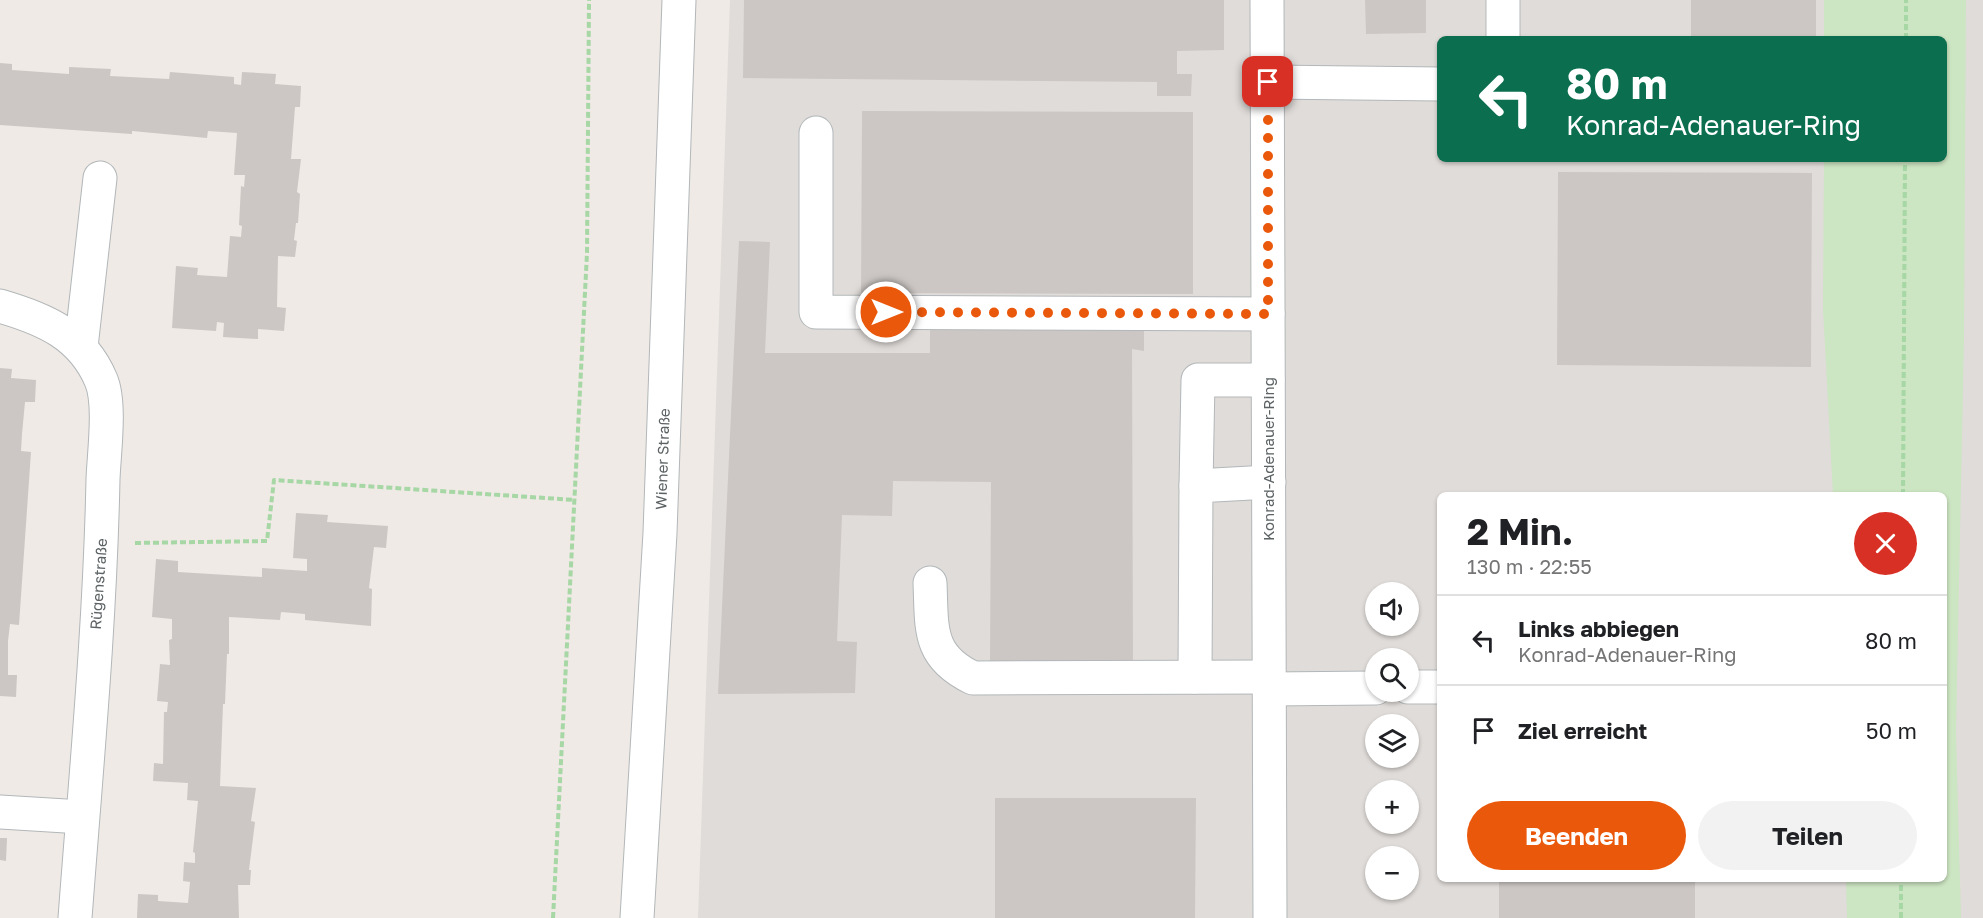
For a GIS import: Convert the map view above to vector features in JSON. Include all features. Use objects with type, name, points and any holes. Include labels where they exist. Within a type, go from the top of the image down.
[{"type":"street","name":"Wiener Straße","points":[[637,918],[660,533],[679,0]]},
{"type":"street","name":"Konrad-Adenauer-Ring","points":[[1267,0],[1270,918]]},
{"type":"street","points":[[1503,0],[1503,36]]},
{"type":"street","points":[[1268,82],[1437,84]]},
{"type":"street","points":[[816,133],[816,312],[1268,314]]},
{"type":"street","points":[[81,347],[100,178]]},
{"type":"street","name":"Rügenstraße","points":[[0,306],[52,324],[81,347],[102,382],[103,390],[102,543],[75,918]]},
{"type":"street","points":[[1195,677],[1198,380],[1268,380]]},
{"type":"street","points":[[1196,486],[1269,482]]},
{"type":"street","points":[[930,583],[933,641],[943,658],[973,678],[1195,677],[1365,687]]},
{"type":"street","points":[[1419,687],[1437,687]]},
{"type":"street","points":[[0,812],[82,817]]},
{"type":"path","points":[[554,918],[587,253],[589,0]]},
{"type":"path","points":[[1906,0],[1906,36]]},
{"type":"path","points":[[1903,492],[1905,162]]},
{"type":"path","points":[[102,543],[267,541],[274,480],[575,500]]},
{"type":"path","points":[[1901,882],[1901,918]]},
{"type":"shaded area","points":[[730,0],[1983,0],[1983,918],[698,918]]},
{"type":"green space","points":[[1824,0],[1966,0],[1964,337],[1956,732],[1961,918],[1847,918],[1846,882],[1947,882],[1947,492],[1833,492],[1823,309],[1824,162],[1947,162],[1947,36],[1824,36]]},
{"type":"building","points":[[744,0],[1224,0],[1224,50],[1177,51],[1177,74],[1192,74],[1191,96],[1157,96],[1157,82],[743,78]]},
{"type":"building","points":[[1365,0],[1426,0],[1426,33],[1366,34]]},
{"type":"building","points":[[1691,0],[1816,0],[1816,36],[1691,36]]},
{"type":"building","points":[[0,63],[12,64],[12,70],[69,74],[69,67],[111,69],[110,76],[169,79],[170,72],[234,77],[234,84],[241,85],[242,72],[276,74],[275,84],[301,86],[300,107],[295,107],[291,159],[301,159],[297,192],[300,194],[298,223],[296,223],[294,240],[297,241],[295,257],[278,256],[277,307],[286,308],[284,331],[258,329],[258,339],[223,337],[224,323],[217,322],[216,331],[172,328],[176,266],[198,268],[197,275],[227,277],[230,236],[241,237],[242,226],[239,225],[241,186],[244,187],[245,175],[234,175],[237,133],[208,131],[207,138],[132,131],[132,134],[0,125]]},
{"type":"building","points":[[862,111],[1193,112],[1193,294],[861,293]]},
{"type":"building","points":[[1558,172],[1812,173],[1811,367],[1557,365]]},
{"type":"building","points":[[739,241],[770,242],[765,353],[930,353],[930,329],[1144,329],[1144,351],[1132,349],[1133,665],[990,664],[991,482],[893,481],[892,516],[842,515],[837,641],[857,642],[855,693],[718,694]]},
{"type":"building","points":[[0,368],[12,369],[11,378],[36,380],[35,402],[25,402],[22,434],[21,451],[31,452],[19,625],[10,624],[8,641],[8,675],[17,675],[16,697],[0,696]]},
{"type":"building","points":[[296,513],[328,515],[327,522],[388,526],[386,548],[374,547],[369,588],[372,589],[371,626],[305,620],[305,614],[281,612],[280,620],[229,617],[229,654],[227,654],[225,704],[223,704],[220,786],[256,788],[251,821],[255,822],[249,870],[251,870],[250,885],[238,885],[239,918],[137,918],[138,894],[158,895],[158,901],[188,903],[190,882],[183,881],[184,862],[195,863],[193,852],[198,801],[187,800],[188,783],[153,781],[154,763],[163,764],[164,712],[167,712],[168,702],[157,701],[160,664],[170,665],[169,640],[172,639],[172,619],[152,617],[156,559],[178,561],[178,572],[262,577],[262,568],[307,571],[307,559],[293,558]]},
{"type":"building","points":[[995,798],[1196,798],[1195,918],[995,918]]},
{"type":"building","points":[[0,838],[7,838],[6,861],[0,860]]},
{"type":"building","points":[[1499,882],[1695,882],[1695,918],[1499,918]]},
{"type":"route","points":[[886,312],[1268,314],[1268,82]]}]
